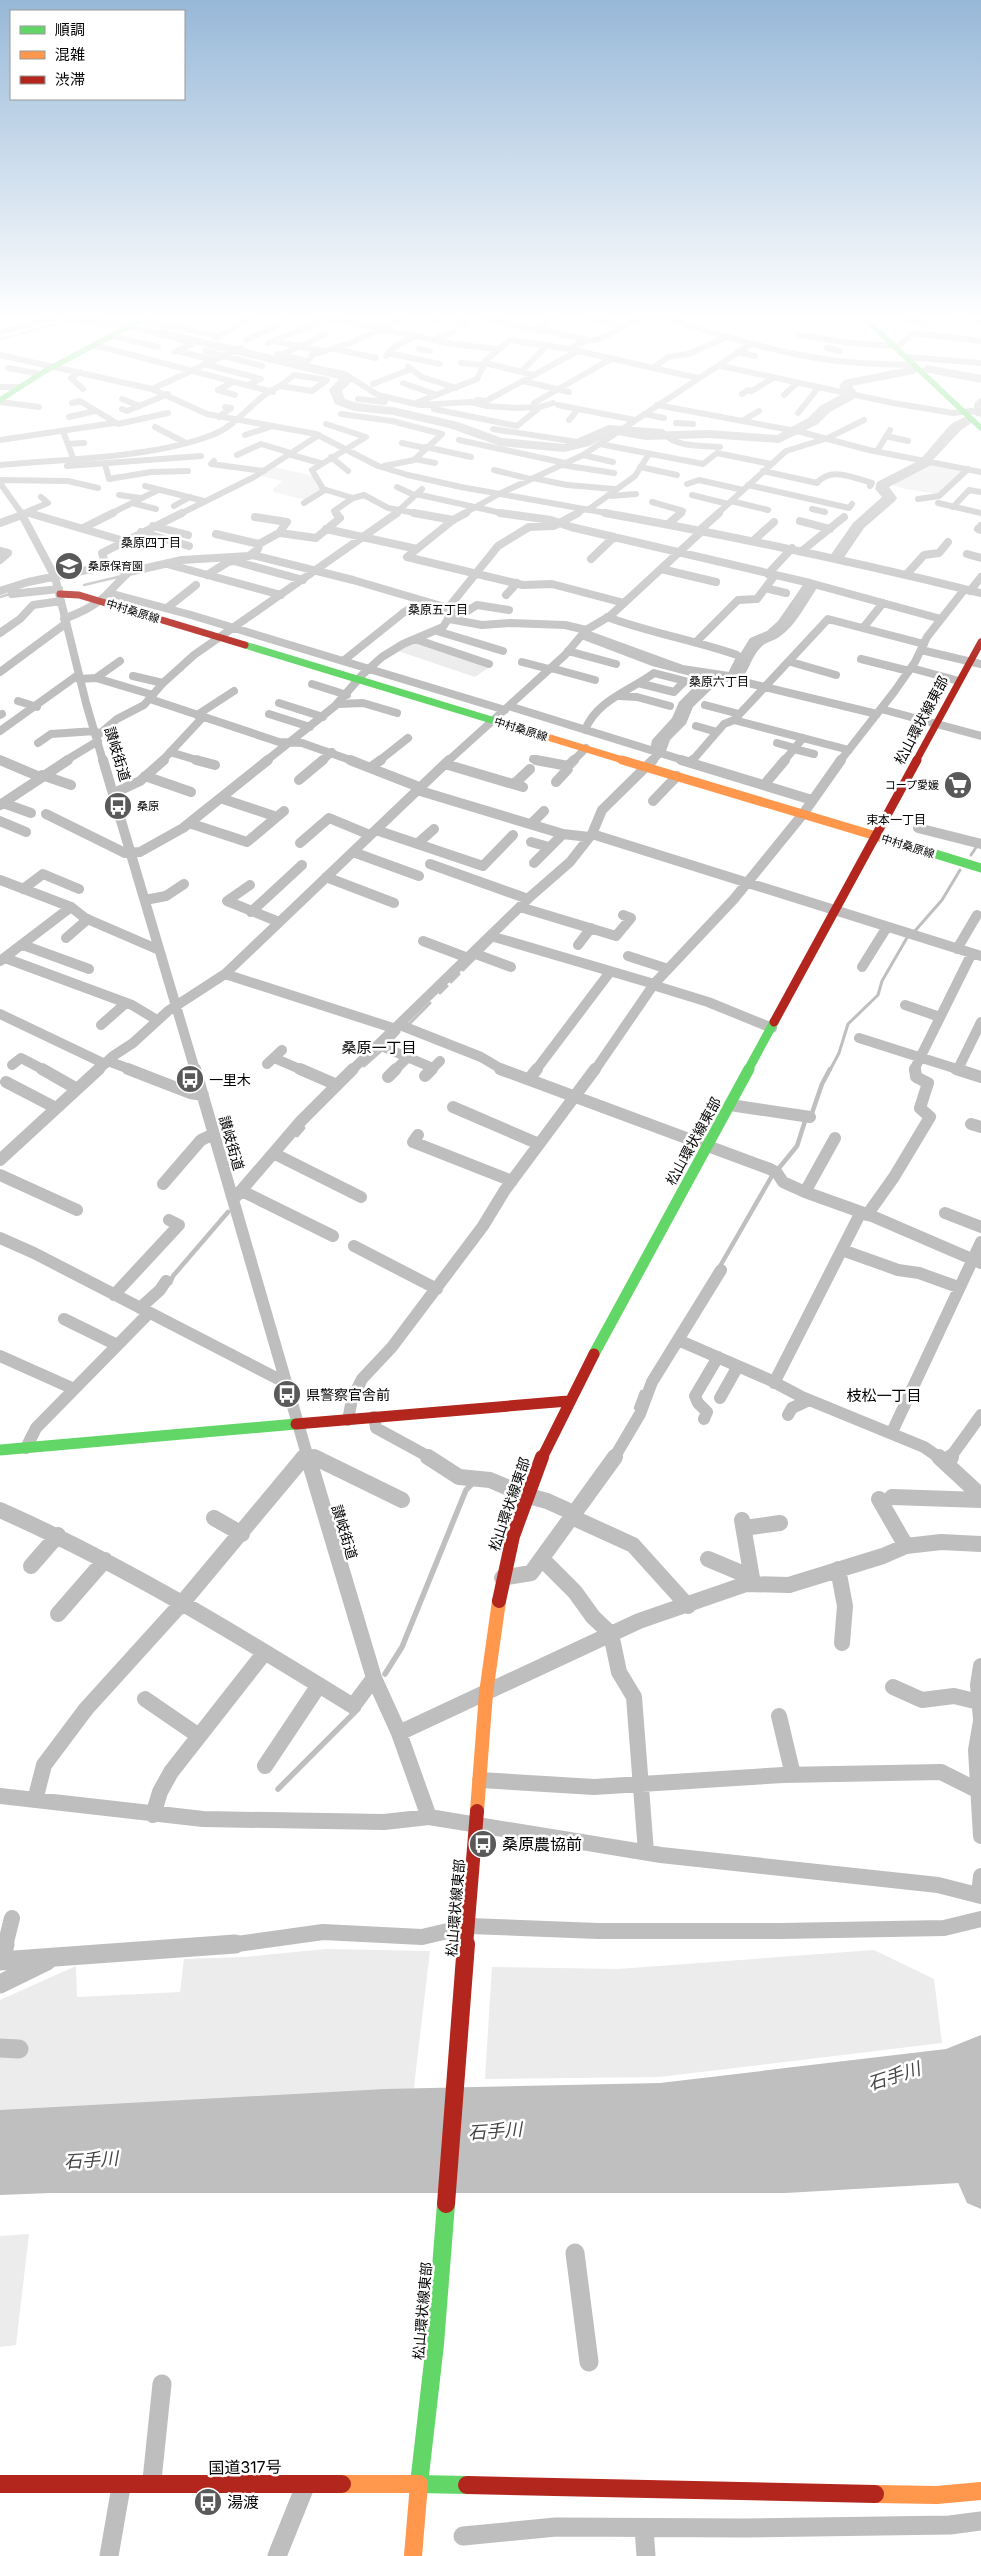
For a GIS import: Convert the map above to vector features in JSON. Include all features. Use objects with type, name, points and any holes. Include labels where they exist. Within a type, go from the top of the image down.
[{"type":"main road","name":"中村桑原線","points":[[60,595],[79,596],[221,637],[981,868]]},
{"type":"main road","name":"松山環状線東部","points":[[419,2484],[435,2344],[486,1693],[502,1578],[510,1540],[525,1495],[568,1401],[959,681],[975,663],[981,642]]},
{"type":"main road","points":[[0,1450],[568,1401]]},
{"type":"main road","name":"国道317号","points":[[0,2484],[419,2484],[936,2494],[981,2490]]},
{"type":"main road","points":[[413,2556],[419,2484]]},
{"type":"street","points":[[45,440],[72,436]]},
{"type":"street","points":[[173,436],[186,443]]},
{"type":"street","points":[[0,465],[146,450],[186,443],[209,436]]},
{"type":"street","points":[[106,566],[102,553],[141,532],[186,513],[204,501],[250,479],[315,436]]},
{"type":"street","points":[[320,436],[380,467],[432,481],[754,540],[981,593]]},
{"type":"street","points":[[361,436],[366,438]]},
{"type":"street","points":[[353,498],[321,488],[319,479],[312,470],[320,463],[369,436]]},
{"type":"street","points":[[380,467],[409,462],[415,459],[439,436]]},
{"type":"street","points":[[537,436],[577,442],[589,436]]},
{"type":"street","points":[[612,436],[583,455],[474,507],[453,520],[407,557],[531,586],[552,584],[624,603]]},
{"type":"street","points":[[666,436],[677,443],[720,447]]},
{"type":"street","points":[[819,436],[877,451],[981,472]]},
{"type":"street","points":[[0,1160],[106,1062],[133,1043],[157,1020],[226,974],[418,788],[567,653],[586,630],[607,618],[624,603],[770,465],[790,448],[831,436]]},
{"type":"street","points":[[877,451],[886,436]]},
{"type":"street","points":[[896,436],[908,441]]},
{"type":"street","points":[[66,438],[73,458]]},
{"type":"street","points":[[0,440],[66,438],[84,443]]},
{"type":"street","points":[[459,441],[540,460],[614,473]]},
{"type":"street","points":[[402,443],[458,461]]},
{"type":"street","points":[[237,455],[261,444],[320,463]]},
{"type":"street","points":[[600,444],[703,464],[716,453],[803,474]]},
{"type":"street","points":[[424,449],[472,457]]},
{"type":"street","points":[[437,631],[493,550],[529,527],[560,523],[587,510],[635,476],[649,454]]},
{"type":"street","points":[[583,455],[613,462]]},
{"type":"street","points":[[0,469],[105,464],[159,456],[202,456]]},
{"type":"street","points":[[330,458],[348,471]]},
{"type":"street","points":[[415,459],[435,463]]},
{"type":"street","points":[[214,461],[211,464],[264,471]]},
{"type":"street","points":[[105,464],[109,479],[151,472],[188,471]]},
{"type":"street","points":[[640,467],[677,475]]},
{"type":"street","points":[[918,498],[938,496],[968,469]]},
{"type":"street","points":[[494,470],[532,479],[613,493],[636,494]]},
{"type":"street","points":[[763,472],[818,483],[823,476],[831,473],[872,483],[870,486]]},
{"type":"street","points":[[224,473],[250,479]]},
{"type":"street","points":[[687,484],[700,480],[826,503],[848,510],[830,529],[802,550]]},
{"type":"street","points":[[0,481],[68,481],[98,488]]},
{"type":"street","name":"讃岐街道","points":[[0,481],[23,513],[55,576],[79,677],[214,1134],[238,1196],[307,1454],[374,1678],[399,1733],[429,1817]]},
{"type":"street","points":[[1,804],[97,736],[117,719],[144,705],[163,683],[194,655],[234,629],[388,520],[432,481]]},
{"type":"street","points":[[145,486],[204,501]]},
{"type":"street","points":[[397,487],[415,495],[560,523],[614,536],[734,569],[772,575],[941,619]]},
{"type":"street","points":[[82,528],[158,490]]},
{"type":"street","points":[[304,503],[325,490]]},
{"type":"street","points":[[953,507],[969,490],[981,492]]},
{"type":"street","points":[[692,494],[768,510]]},
{"type":"street","points":[[119,495],[141,498]]},
{"type":"street","points":[[280,533],[316,538],[340,518],[334,511],[353,498],[367,495],[388,508],[453,520]]},
{"type":"street","points":[[0,523],[48,503],[41,497]]},
{"type":"street","points":[[174,506],[190,497]]},
{"type":"street","points":[[652,502],[683,510],[668,524]]},
{"type":"street","points":[[132,503],[156,509]]},
{"type":"street","points":[[819,510],[826,503]]},
{"type":"street","points":[[938,503],[981,513]]},
{"type":"street","points":[[270,519],[278,510]]},
{"type":"street","points":[[23,513],[124,541]]},
{"type":"street","points":[[216,534],[259,544],[280,533],[287,522],[255,517]]},
{"type":"street","points":[[754,540],[774,522]]},
{"type":"street","points":[[804,523],[830,529]]},
{"type":"street","points":[[154,526],[188,535]]},
{"type":"street","points":[[981,526],[978,530],[981,530]]},
{"type":"street","points":[[326,529],[417,549]]},
{"type":"street","points":[[141,532],[190,546]]},
{"type":"street","points":[[591,559],[614,536]]},
{"type":"street","points":[[429,538],[444,542]]},
{"type":"street","points":[[372,551],[382,542]]},
{"type":"street","points":[[906,575],[924,555],[939,553],[948,542]]},
{"type":"street","points":[[252,555],[258,549],[259,544]]},
{"type":"street","points":[[697,641],[738,600],[754,600],[765,588],[792,548]]},
{"type":"street","points":[[0,551],[8,552],[0,560]]},
{"type":"street","points":[[967,554],[981,558]]},
{"type":"street","points":[[0,672],[65,622],[109,593],[114,585],[130,572],[182,560],[236,558],[252,555],[422,601],[482,625],[510,623],[565,625],[586,630]]},
{"type":"street","points":[[207,575],[228,562],[234,561],[303,580]]},
{"type":"street","points":[[165,564],[281,595]]},
{"type":"street","points":[[0,591],[28,582],[106,566],[130,572]]},
{"type":"street","points":[[661,568],[716,582]]},
{"type":"street","points":[[348,1420],[348,1404],[352,1396],[380,1357],[392,1347],[496,1208],[512,1181],[576,1097],[653,985],[747,884],[803,814],[910,670],[922,647],[941,619],[967,590],[981,578]]},
{"type":"street","points":[[506,595],[517,583]]},
{"type":"street","points":[[167,608],[196,585]]},
{"type":"street","points":[[765,588],[786,593]]},
{"type":"street","points":[[0,598],[26,591],[60,595]]},
{"type":"street","points":[[109,593],[167,608],[370,669],[585,730],[812,800]]},
{"type":"street","points":[[0,633],[20,619],[33,605],[60,595]]},
{"type":"street","points":[[343,661],[422,601]]},
{"type":"street","points":[[863,628],[883,604]]},
{"type":"street","points":[[448,613],[464,612],[477,605],[509,610]]},
{"type":"street","points":[[607,618],[649,632],[676,635],[740,656],[732,674],[739,680],[879,712],[937,723],[981,736]]},
{"type":"street","points":[[691,762],[724,724],[736,717],[791,662],[828,619],[975,663]]},
{"type":"street","points":[[46,814],[118,850],[132,854],[146,849],[190,823],[223,798],[287,743],[323,717],[348,695],[358,679],[403,644],[437,631],[503,652]]},
{"type":"street","points":[[666,646],[676,635]]},
{"type":"street","points":[[415,639],[489,664]]},
{"type":"street","points":[[567,653],[613,665]]},
{"type":"street","points":[[861,659],[959,681]]},
{"type":"street","points":[[96,678],[120,661]]},
{"type":"street","points":[[522,662],[595,680]]},
{"type":"street","points":[[791,662],[836,675]]},
{"type":"street","points":[[133,676],[163,683]]},
{"type":"street","points":[[0,731],[79,677],[96,678],[151,697],[175,711],[200,716],[287,743],[302,743],[332,752],[418,788],[531,824],[563,834],[590,836],[622,842],[747,884],[976,955],[940,1017],[920,1057],[914,1074],[928,1083],[920,1108],[930,1117],[894,1177],[864,1214],[842,1250],[774,1383]]},
{"type":"street","points":[[312,684],[348,695]]},
{"type":"street","points":[[585,730],[587,722],[605,705],[642,684]]},
{"type":"street","points":[[114,793],[126,790],[145,776],[170,752],[200,716],[234,691]]},
{"type":"street","points":[[619,696],[637,696],[670,706]]},
{"type":"street","points":[[18,701],[37,707]]},
{"type":"street","points":[[279,703],[323,717]]},
{"type":"street","points":[[338,704],[363,703],[397,713]]},
{"type":"street","points":[[705,705],[803,738],[849,750]]},
{"type":"street","points":[[269,714],[310,727]]},
{"type":"street","points":[[696,726],[717,732]]},
{"type":"street","points":[[38,743],[51,734],[97,736]]},
{"type":"street","points":[[370,768],[408,738]]},
{"type":"street","points":[[764,785],[803,738]]},
{"type":"street","points":[[777,743],[814,754]]},
{"type":"street","points":[[556,782],[568,770],[568,766],[586,748]]},
{"type":"street","points":[[170,752],[192,762],[215,765]]},
{"type":"street","points":[[300,780],[332,752]]},
{"type":"street","points":[[333,1236],[238,1196],[302,1121],[337,1085],[528,899],[570,862],[590,836],[602,810],[611,799],[660,753]]},
{"type":"street","points":[[533,759],[568,766]]},
{"type":"street","points":[[0,760],[71,785]]},
{"type":"street","points":[[445,764],[518,786],[530,769]]},
{"type":"street","points":[[145,776],[191,792]]},
{"type":"street","points":[[653,801],[677,776]]},
{"type":"street","points":[[190,823],[247,842],[280,814],[223,798]]},
{"type":"street","points":[[1,804],[31,813]]},
{"type":"street","points":[[531,824],[544,810]]},
{"type":"street","points":[[300,843],[329,818],[373,833],[418,843],[483,866],[514,835]]},
{"type":"street","points":[[0,821],[26,832]]},
{"type":"street","points":[[918,828],[981,844]]},
{"type":"street","points":[[418,843],[434,829]]},
{"type":"street","points":[[534,863],[563,834]]},
{"type":"street","points":[[531,842],[549,848]]},
{"type":"street","points":[[353,852],[419,876]]},
{"type":"street","points":[[447,870],[459,857]]},
{"type":"street","points":[[430,864],[528,899]]},
{"type":"street","points":[[251,912],[302,865]]},
{"type":"street","points":[[23,889],[43,874],[79,889]]},
{"type":"street","points":[[326,877],[394,903]]},
{"type":"street","points":[[0,880],[71,907],[88,919],[160,950]]},
{"type":"street","points":[[43,896],[62,882]]},
{"type":"street","points":[[145,900],[166,896],[184,884]]},
{"type":"street","points":[[250,885],[227,901],[279,922]]},
{"type":"street","points":[[3,957],[23,945],[71,907]]},
{"type":"street","points":[[520,907],[616,936],[631,918],[623,915]]},
{"type":"street","points":[[957,949],[977,914]]},
{"type":"street","points":[[66,938],[88,919]]},
{"type":"street","points":[[862,967],[887,927]]},
{"type":"street","points":[[578,945],[592,928]]},
{"type":"street","points":[[491,936],[708,1002],[772,1028]]},
{"type":"street","points":[[423,941],[511,967]]},
{"type":"street","points":[[23,945],[89,969]]},
{"type":"street","points":[[628,956],[668,969]]},
{"type":"street","points":[[3,957],[126,1003],[157,1020]]},
{"type":"street","points":[[529,1080],[610,972]]},
{"type":"street","points":[[226,974],[283,996],[323,1005],[447,1042],[482,1057],[486,1062],[502,1070],[770,1169],[777,1173],[783,1182],[805,1192],[864,1214],[977,1262]]},
{"type":"street","points":[[100,1025],[126,1003]]},
{"type":"street","points":[[905,1005],[940,1017]]},
{"type":"street","points":[[0,1014],[106,1062],[190,1093],[202,1094]]},
{"type":"street","points":[[958,1069],[981,1022]]},
{"type":"street","points":[[859,1038],[981,1077]]},
{"type":"street","points":[[379,1045],[433,1068]]},
{"type":"street","points":[[388,1077],[408,1057]]},
{"type":"street","points":[[12,1065],[21,1058],[77,1089]]},
{"type":"street","points":[[274,1058],[337,1085]]},
{"type":"street","points":[[6,1082],[56,1108]]},
{"type":"street","points":[[730,1105],[810,1117]]},
{"type":"street","points":[[453,1107],[539,1144]]},
{"type":"street","points":[[163,1184],[201,1140],[214,1134]]},
{"type":"street","points":[[418,1135],[412,1142],[512,1181]]},
{"type":"street","points":[[805,1192],[835,1138]]},
{"type":"street","points":[[275,1154],[292,1164],[357,1191]]},
{"type":"street","points":[[0,1175],[72,1208],[77,1196]]},
{"type":"street","points":[[944,1213],[981,1227]]},
{"type":"street","points":[[114,1295],[179,1225],[169,1220]]},
{"type":"street","points":[[0,1238],[288,1384]]},
{"type":"street","points":[[892,1432],[958,1287],[977,1262],[981,1242]]},
{"type":"street","points":[[354,1246],[436,1289]]},
{"type":"street","points":[[842,1250],[898,1270],[919,1273],[958,1287]]},
{"type":"street","points":[[502,1578],[530,1573],[624,1445],[640,1414],[652,1382],[721,1270]]},
{"type":"street","points":[[26,1448],[36,1428],[117,1345],[144,1310],[144,1300],[162,1290],[166,1281]]},
{"type":"street","points":[[64,1319],[117,1345]]},
{"type":"street","points":[[678,1340],[809,1400],[892,1432],[924,1447],[947,1463],[981,1498]]},
{"type":"street","points":[[0,1356],[74,1389]]},
{"type":"street","points":[[704,1419],[707,1412],[698,1403],[695,1396],[718,1357]]},
{"type":"street","points":[[720,1398],[738,1366]]},
{"type":"street","points":[[788,1415],[792,1408],[809,1400]]},
{"type":"street","points":[[947,1463],[981,1415]]},
{"type":"street","points":[[374,1417],[376,1428],[384,1434],[445,1466],[459,1476],[490,1480],[567,1510],[576,1519],[633,1545],[688,1606]]},
{"type":"street","points":[[35,1800],[44,1765],[86,1710],[242,1534],[307,1454],[402,1500]]},
{"type":"street","points":[[906,1546],[886,1498],[981,1498]]},
{"type":"street","points":[[0,1510],[58,1535],[183,1602],[353,1706],[374,1678]]},
{"type":"street","points":[[214,1518],[242,1534]]},
{"type":"street","points":[[752,1578],[743,1524],[780,1523]]},
{"type":"street","points":[[31,1566],[58,1535]]},
{"type":"street","points":[[708,1559],[752,1578],[789,1585],[883,1556],[906,1546],[941,1542],[981,1544]]},
{"type":"street","points":[[542,1559],[575,1592],[593,1617],[611,1634],[619,1672],[634,1697],[646,1852]]},
{"type":"street","points":[[58,1614],[105,1560]]},
{"type":"street","points":[[838,1569],[846,1595],[842,1643]]},
{"type":"street","points":[[399,1733],[639,1621],[688,1606],[746,1584],[752,1578]]},
{"type":"street","points":[[153,1815],[160,1792],[171,1772],[265,1652]]},
{"type":"street","points":[[981,1666],[978,1685],[981,1720],[976,1750],[977,1790],[981,1827]]},
{"type":"street","points":[[265,1766],[319,1685]]},
{"type":"street","points":[[893,1687],[922,1700],[954,1696],[979,1702]]},
{"type":"street","points":[[145,1699],[199,1736]]},
{"type":"street","points":[[779,1716],[793,1775]]},
{"type":"street","points":[[480,1780],[594,1787],[793,1775],[941,1772],[977,1790]]},
{"type":"street","points":[[0,1796],[153,1815],[203,1819],[384,1822],[429,1817],[646,1852],[938,1885],[980,1896],[981,1876]]},
{"type":"street","points":[[12,1918],[0,1961],[52,1959],[230,1945],[323,1932],[422,1937],[469,1926],[598,1931],[790,1931],[944,1928],[981,1919]]},
{"type":"street","points":[[0,1984],[52,1959]]},
{"type":"street","points":[[0,2048],[19,2049]]},
{"type":"street","points":[[575,2253],[588,2362]]},
{"type":"street","points":[[151,2484],[162,2384]]},
{"type":"street","points":[[276,2556],[306,2483]]},
{"type":"street","points":[[109,2556],[122,2485]]},
{"type":"street","points":[[463,2536],[556,2527],[940,2525],[981,2521]]},
{"type":"street","points":[[644,2528],[646,2556]]},
{"type":"shaded area","points":[[933,463],[964,470],[938,494],[892,485],[897,480]]},
{"type":"shaded area","points":[[274,467],[314,476],[316,485],[322,490],[306,500],[274,492],[273,489],[283,481],[261,476]]},
{"type":"shaded area","points":[[415,640],[491,666],[475,677],[398,651]]},
{"type":"shaded area","points":[[326,1949],[430,1951],[411,2112],[0,2132],[0,2000],[76,1966],[77,1997],[180,1992],[184,1959],[245,1957]]},
{"type":"shaded area","points":[[874,1950],[934,1979],[942,2043],[659,2077],[485,2079],[492,1967],[618,1969]]},
{"type":"shaded area","points":[[29,2234],[16,2345],[0,2347],[0,2236]]},
{"type":"water","name":"石手川","points":[[981,2035],[981,2177],[959,2183],[786,2193],[51,2193],[0,2195],[0,2110],[385,2089],[660,2083],[946,2049]]},
{"type":"waterway","points":[[484,436],[500,442],[564,448],[584,443],[597,436]]},
{"type":"waterway","points":[[740,436],[779,439],[784,436]]},
{"type":"waterway","points":[[926,459],[947,436]]},
{"type":"waterway","points":[[838,556],[858,526],[890,498],[888,493],[882,489],[882,485],[926,462]]},
{"type":"waterway","points":[[84,585],[122,576]]},
{"type":"waterway","points":[[736,674],[756,642],[773,634],[784,624],[811,585]]},
{"type":"waterway","points":[[0,597],[13,593]]},
{"type":"waterway","points":[[587,635],[677,668],[695,673],[732,677]]},
{"type":"waterway","points":[[659,750],[661,740],[679,721],[685,706],[707,686],[712,677]]},
{"type":"waterway","points":[[971,855],[977,846]]},
{"type":"waterway","points":[[914,932],[942,900],[960,870]]},
{"type":"waterway","points":[[830,1070],[839,1053],[848,1024],[878,995],[882,981],[908,936]]},
{"type":"waterway","points":[[482,951],[493,940]]},
{"type":"waterway","points":[[463,970],[474,959]]},
{"type":"waterway","points":[[451,982],[459,974]]},
{"type":"waterway","points":[[440,993],[447,986]]},
{"type":"waterway","points":[[408,1025],[430,1003]]},
{"type":"waterway","points":[[390,1042],[399,1032]]},
{"type":"waterway","points":[[364,1066],[381,1051]]},
{"type":"waterway","points":[[812,1113],[822,1084],[830,1069]]},
{"type":"waterway","points":[[779,1168],[797,1146],[805,1121]]},
{"type":"waterway","points":[[297,1135],[303,1128]]},
{"type":"waterway","points":[[719,1268],[773,1174]]},
{"type":"waterway","points":[[170,1283],[173,1276],[228,1212]]},
{"type":"waterway","points":[[636,1408],[642,1392]]},
{"type":"waterway","points":[[385,1674],[402,1647],[466,1490],[472,1484]]},
{"type":"waterway","points":[[278,1789],[358,1709]]},
{"type":"waterway","points":[[976,2178],[981,2189]]},
{"type":"traffic: fast","points":[[245,645],[544,736]]},
{"type":"traffic: fast","points":[[916,848],[981,868]]},
{"type":"traffic: fast","points":[[594,1354],[774,1022]]},
{"type":"traffic: fast","points":[[0,1450],[296,1424]]},
{"type":"traffic: fast","points":[[446,2204],[435,2344],[419,2484],[467,2485]]},
{"type":"traffic: slow","points":[[544,736],[916,848]]},
{"type":"traffic: slow","points":[[477,1811],[486,1693],[499,1601]]},
{"type":"traffic: slow","points":[[342,2484],[419,2484],[413,2556]]},
{"type":"traffic: slow","points":[[875,2494],[937,2495],[981,2491]]},
{"type":"traffic: jam","points":[[60,594],[79,595],[245,645]]},
{"type":"traffic: jam","points":[[774,1022],[981,642]]},
{"type":"traffic: jam","points":[[499,1601],[505,1568],[523,1504],[548,1443],[594,1354]]},
{"type":"traffic: jam","points":[[296,1424],[568,1401]]},
{"type":"traffic: jam","points":[[446,2204],[477,1811]]},
{"type":"traffic: jam","points":[[0,2484],[342,2484]]},
{"type":"traffic: jam","points":[[467,2485],[875,2494]]},
{"type":"place","name":"桑原保育園","points":[[69,566]]},
{"type":"place","name":"コープ愛媛","points":[[958,785]]},
{"type":"place","name":"桑原","points":[[118,806]]},
{"type":"place","name":"一里木","points":[[190,1079]]},
{"type":"place","name":"県警察官舎前","points":[[287,1394]]},
{"type":"place","name":"桑原農協前","points":[[483,1844]]},
{"type":"place","name":"湯渡","points":[[208,2502]]},
{"type":"district","name":"桑原四丁目","points":[[151,542]]},
{"type":"district","name":"桑原五丁目","points":[[438,609]]},
{"type":"district","name":"桑原六丁目","points":[[719,681]]},
{"type":"district","name":"束本一丁目","points":[[896,819]]},
{"type":"district","name":"桑原一丁目","points":[[379,1047]]},
{"type":"district","name":"枝松一丁目","points":[[884,1395]]}]
